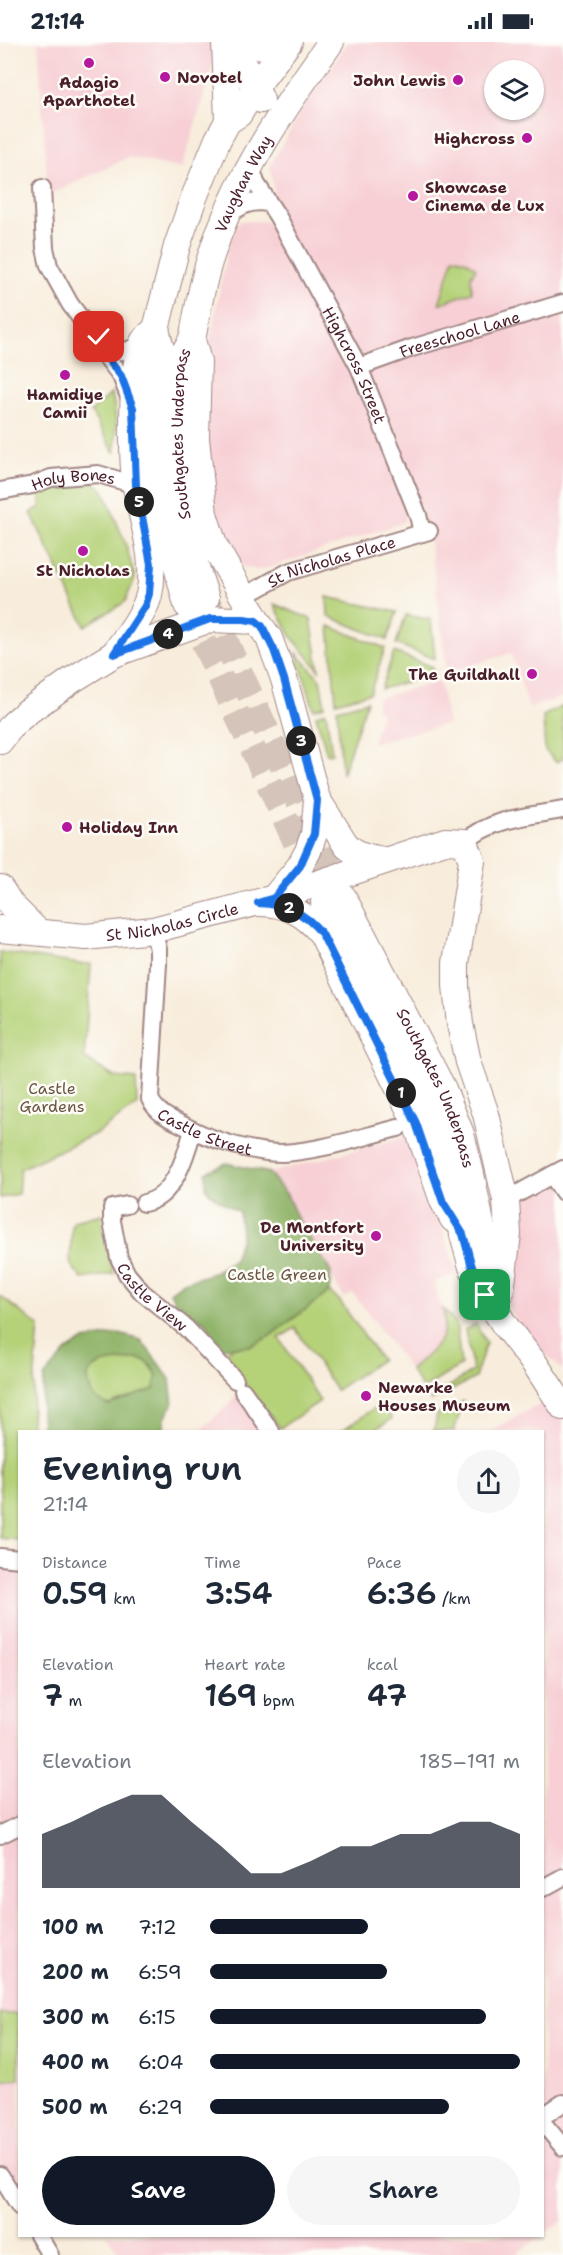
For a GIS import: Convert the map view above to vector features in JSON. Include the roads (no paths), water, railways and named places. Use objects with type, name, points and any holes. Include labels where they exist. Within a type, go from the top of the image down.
[{"type":"main road","points":[[226,42],[254,46],[283,42]]},
{"type":"main road","points":[[226,42],[242,60],[256,86],[264,112],[267,135]]},
{"type":"main road","points":[[114,654],[141,615],[149,594],[151,564],[136,485],[133,408],[136,374],[180,237],[202,177],[228,121],[226,42]]},
{"type":"main road","points":[[228,121],[239,114],[256,86],[290,42]]},
{"type":"main road","name":"Vaughan Way","points":[[192,340],[201,289],[226,216],[267,135],[331,42]]},
{"type":"main road","name":"Southgates Underpass","points":[[149,336],[162,353],[157,414],[161,500],[201,607]]},
{"type":"main road","points":[[192,340],[198,362],[196,438],[204,514],[214,545],[256,621],[269,638],[317,800],[351,850],[358,855],[383,860]]},
{"type":"main road","name":"Southgates Underpass","points":[[192,340],[181,360],[177,450],[186,530],[201,607]]},
{"type":"main road","points":[[0,741],[13,724],[27,712],[114,654],[201,607],[221,609],[243,597]]},
{"type":"main road","points":[[201,607],[256,621]]},
{"type":"main road","points":[[317,800],[314,834],[308,851],[300,866],[266,900],[298,912],[315,925],[322,934],[416,1123],[443,1202],[463,1234],[472,1267],[485,1295],[506,1327],[536,1364],[563,1407]]},
{"type":"main road","name":"St Nicholas Circle","points":[[0,929],[86,937],[153,930],[266,900],[369,868],[383,860],[445,841],[465,842]]},
{"type":"main road","points":[[465,842],[472,861],[456,963],[456,986],[460,1024],[468,1062],[486,1114],[506,1200],[508,1234],[501,1291]]},
{"type":"main road","points":[[0,888],[11,905],[38,932]]},
{"type":"main road","name":"Southgates Underpass","points":[[463,1234],[455,1171],[444,1138],[333,900],[443,1089],[461,1134],[482,1228],[501,1291],[515,1318],[531,1341],[558,1371],[563,1372]]},
{"type":"street","name":"Highcross Street","points":[[251,167],[256,183],[278,217],[359,367],[425,532]]},
{"type":"street","points":[[42,188],[45,248],[49,266],[94,341],[121,376],[133,408]]},
{"type":"street","points":[[226,216],[244,204],[268,203]]},
{"type":"street","name":"Freeschool Lane","points":[[359,367],[412,348],[563,303]]},
{"type":"street","points":[[90,331],[115,351],[121,352],[131,350],[149,336]]},
{"type":"street","name":"Holy Bones","points":[[5,490],[33,485],[51,478],[98,474],[136,485]]},
{"type":"street","name":"St Nicholas Place","points":[[243,597],[288,572],[425,532]]},
{"type":"street","points":[[465,842],[475,832],[510,819],[563,810]]},
{"type":"street","name":"Castle Street","points":[[153,930],[158,949],[158,964],[150,1099],[160,1113],[193,1130],[240,1146],[280,1153],[305,1150],[398,1128]]},
{"type":"street","points":[[144,1203],[156,1198],[182,1169],[193,1130]]},
{"type":"street","points":[[506,1200],[557,1172],[563,1192]]},
{"type":"street","name":"Castle View","points":[[127,1205],[112,1208],[112,1221],[119,1258],[127,1274],[142,1292],[193,1334],[239,1385],[270,1430]]},
{"type":"street","points":[[0,1557],[18,1559]]},
{"type":"street","points":[[0,1835],[18,1826]]},
{"type":"street","points":[[544,1886],[563,1877]]},
{"type":"street","points":[[544,2115],[563,2103]]},
{"type":"street","points":[[544,2124],[563,2147]]},
{"type":"street","points":[[0,2175],[18,2203]]},
{"type":"street","points":[[39,2237],[50,2255]]},
{"type":"tunnel","points":[[207,601],[343,897]]},
{"type":"tunnel","points":[[187,606],[311,875]]},
{"type":"place","name":"Adagio Aparthotel","points":[[89,63]]},
{"type":"place","name":"Novotel","points":[[165,77]]},
{"type":"place","name":"John Lewis","points":[[458,80]]},
{"type":"place","name":"Highcross","points":[[527,138]]},
{"type":"place","name":"Showcase Cinema de Lux","points":[[413,196]]},
{"type":"place","name":"Hamidiye Camii","points":[[65,375]]},
{"type":"place","name":"St Nicholas","points":[[83,551]]},
{"type":"place","name":"The Guildhall","points":[[532,674]]},
{"type":"place","name":"Holiday Inn","points":[[67,827]]},
{"type":"place","name":"De Montfort University","points":[[376,1236]]},
{"type":"place","name":"Newarke Houses Museum","points":[[366,1396]]},
{"type":"park label","name":"Castle Gardens","points":[[52,1097]]},
{"type":"park label","name":"Castle Green","points":[[277,1274]]}]
